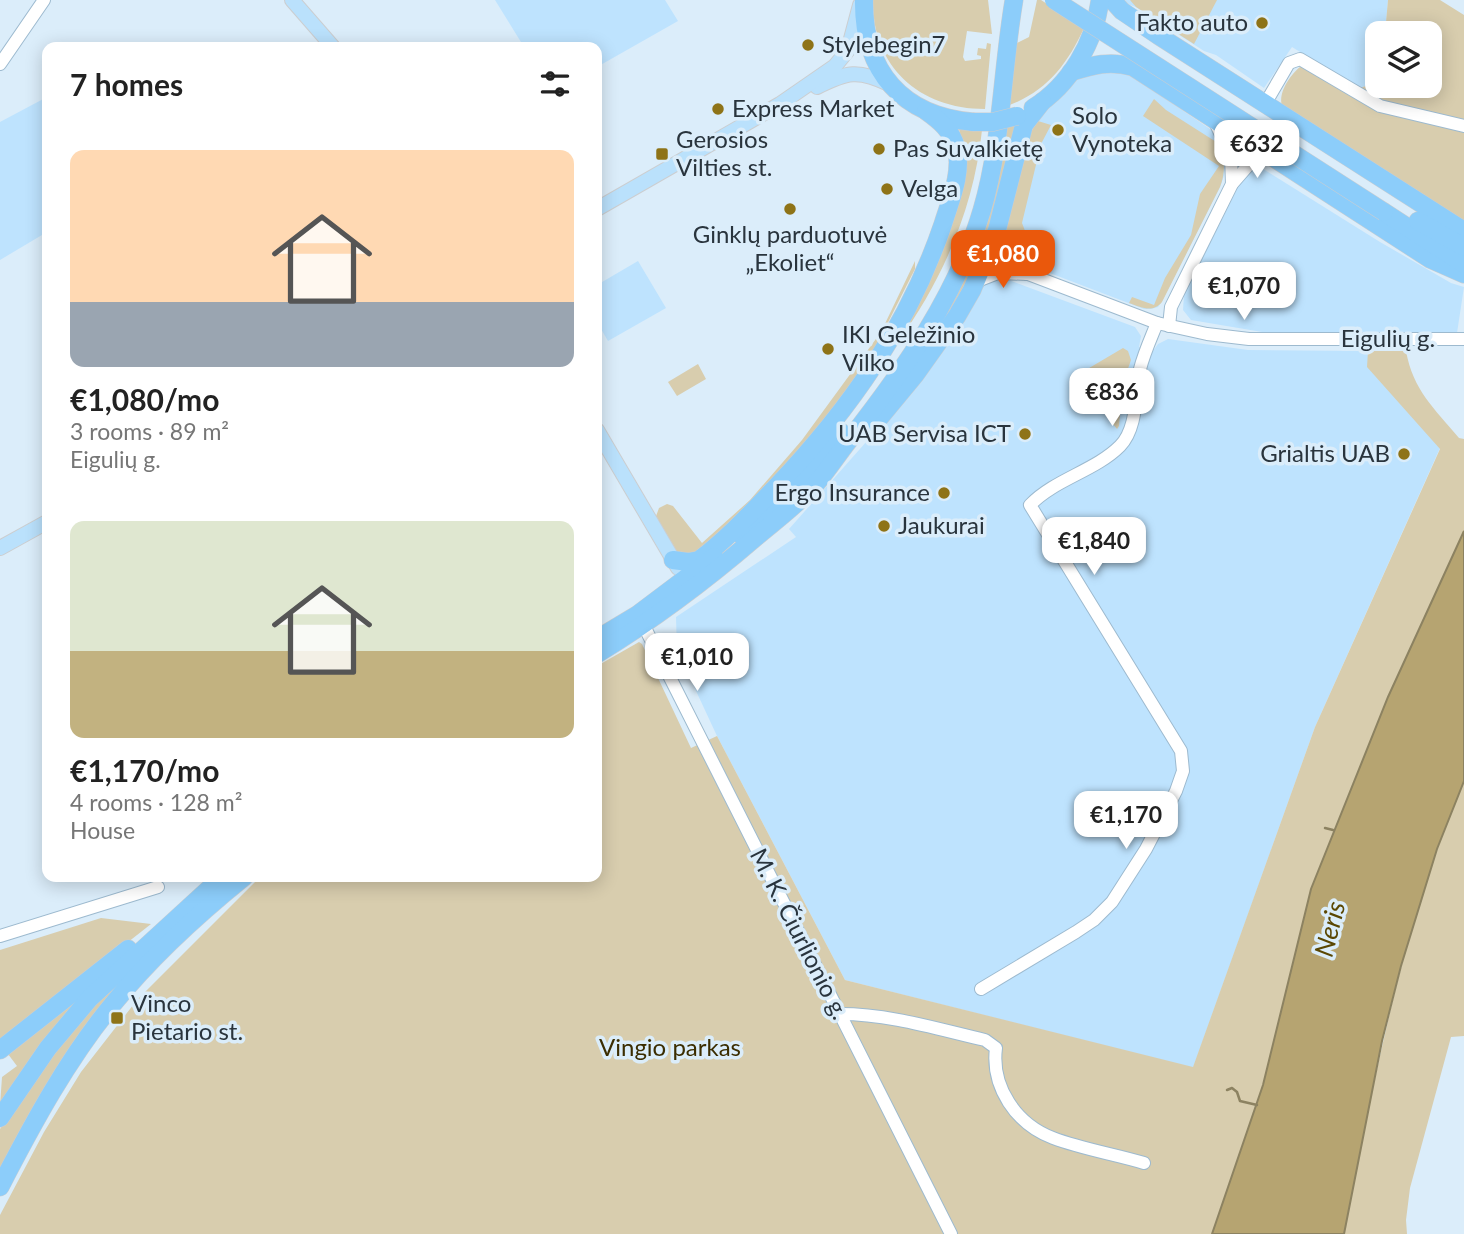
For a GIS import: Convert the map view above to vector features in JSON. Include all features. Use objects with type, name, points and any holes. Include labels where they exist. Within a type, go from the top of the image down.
[{"type":"highway","points":[[712,550],[778,484],[842,413],[869,374],[913,299],[953,191],[958,162],[956,146],[946,127],[890,84],[865,35],[862,0]]},
{"type":"highway","points":[[991,149],[1002,0]]},
{"type":"highway","points":[[602,636],[687,585],[790,509],[812,477],[905,363],[951,287],[982,210],[1014,0]]},
{"type":"highway","points":[[1054,0],[1387,207],[1464,247]]},
{"type":"highway","points":[[1076,0],[1387,207],[1464,264]]},
{"type":"highway","points":[[602,651],[646,629],[687,585],[751,526],[784,496],[855,446],[892,405],[951,324],[972,290],[997,230],[1021,134],[1028,118],[1071,72],[1088,46],[1100,0]]},
{"type":"highway","points":[[1112,0],[1122,11],[1150,30],[1464,231]]},
{"type":"highway","points":[[1071,72],[1106,62],[1133,67],[1430,259],[1464,274]]},
{"type":"highway","points":[[926,111],[946,118],[993,122],[1017,116],[1042,102]]},
{"type":"highway","points":[[1409,198],[1464,241]]},
{"type":"highway","points":[[812,477],[842,413]]},
{"type":"highway","points":[[673,560],[693,562],[751,526]]},
{"type":"highway","points":[[0,1050],[215,882]]},
{"type":"highway","points":[[0,1118],[47,1048],[90,998],[216,882]]},
{"type":"highway","points":[[0,1187],[56,1086],[111,1005],[188,925],[238,882]]},
{"type":"main road","points":[[292,0],[329,42]]},
{"type":"main road","points":[[780,104],[842,59],[851,42],[862,0]]},
{"type":"main road","points":[[602,206],[780,104],[846,75],[863,73],[890,84]]},
{"type":"main road","points":[[602,439],[687,585]]},
{"type":"main road","points":[[0,548],[42,525]]},
{"type":"street","points":[[0,64],[44,0]]},
{"type":"street","points":[[1265,104],[1289,63],[1300,59],[1380,106],[1464,126]]},
{"type":"street","points":[[1213,118],[1231,156],[1232,184]]},
{"type":"street","points":[[981,989],[1076,932],[1094,920],[1112,902],[1157,830],[1183,771],[1181,751],[1030,505],[1043,494],[1111,453],[1125,440],[1131,424],[1144,356],[1163,324],[1232,184],[1253,160],[1273,158]]},
{"type":"street","name":"Eigulių g.","points":[[997,230],[1001,248],[1028,274]]},
{"type":"street","name":"Eigulių g.","points":[[972,290],[980,281],[998,273],[1028,274],[1163,324],[1249,340],[1464,339]]},
{"type":"street","name":"M. K. Čiurlionio g.","points":[[646,629],[951,1234]]},
{"type":"street","points":[[0,936],[158,887]]},
{"type":"street","points":[[840,1014],[863,1014],[903,1020],[985,1041],[996,1048],[995,1070],[1004,1098],[1037,1129],[1052,1138],[1144,1163]]},
{"type":"shaded area","points":[[495,0],[665,0],[678,21],[602,64],[602,42],[521,42]]},
{"type":"shaded area","points":[[1125,0],[1388,0],[1386,21],[1365,21],[1365,86],[1359,88],[1292,47],[1264,88],[1216,55],[1204,51],[1136,7],[1127,4]]},
{"type":"shaded area","points":[[1113,68],[1142,79],[1157,93],[1213,131],[1221,145],[1225,163],[1220,187],[1162,301],[1158,307],[1151,309],[1144,309],[1021,262],[1003,232],[1028,136],[1073,82],[1083,75]]},
{"type":"shaded area","points":[[42,100],[42,235],[0,260],[0,122]]},
{"type":"shaded area","points":[[1255,164],[1380,242],[1451,283],[1464,287],[1457,333],[1268,333],[1191,320],[1183,310],[1184,295],[1241,181]]},
{"type":"shaded area","points":[[638,261],[666,308],[608,341],[602,331],[602,282]]},
{"type":"shaded area","points":[[1006,279],[1135,327],[1141,336],[1139,347],[1153,351],[1158,344],[1168,339],[1248,350],[1368,351],[1368,367],[1440,448],[1315,727],[1193,1068],[845,980],[717,736],[677,650],[676,617],[796,537],[789,529],[906,397],[979,288],[988,281]]},
{"type":"green space","points":[[873,0],[988,0],[992,34],[967,31],[963,57],[965,61],[981,59],[981,56],[977,55],[978,48],[986,49],[987,43],[991,44],[985,109],[961,107],[940,101],[920,92],[904,79],[881,45],[875,24]]},
{"type":"green space","points":[[1037,0],[1084,28],[1054,76],[1033,93],[1007,106],[1017,43],[1029,37]]},
{"type":"green space","points":[[1130,0],[1217,0],[1194,44],[1136,7]]},
{"type":"green space","points":[[1388,0],[1440,0],[1464,15],[1464,122],[1393,105],[1379,98],[1442,98],[1442,21],[1386,21]]},
{"type":"green space","points":[[1300,67],[1369,106],[1464,132],[1464,222],[1282,105],[1286,84]]},
{"type":"green space","points":[[1154,99],[1166,110],[1221,145],[1224,171],[1220,187],[1162,302],[1147,308],[1129,303],[1132,297],[1154,305],[1165,278],[1191,235],[1200,194],[1219,166],[1143,116]]},
{"type":"green space","points":[[1038,121],[1051,125],[1041,144],[1022,223],[1034,254],[1029,264],[1011,252],[1005,243],[1003,232],[1028,136]]},
{"type":"green space","points":[[1016,124],[989,233],[952,314],[932,333],[1004,128]]},
{"type":"green space","points":[[959,129],[982,130],[964,215],[942,268],[898,342],[963,147]]},
{"type":"green space","points":[[915,261],[915,269],[870,358],[813,438],[700,556],[679,557],[655,519],[659,508],[667,504],[673,506],[702,543],[750,500],[802,440],[881,332]]},
{"type":"green space","points":[[1123,348],[1128,351],[1131,360],[1123,383],[1117,429],[1077,385],[1079,374]]},
{"type":"green space","name":"Vingio parkas","points":[[1368,351],[1406,351],[1419,388],[1459,438],[1464,439],[1464,531],[1388,697],[1311,889],[1263,1086],[1212,1234],[0,1234],[0,1215],[44,1132],[81,1072],[137,1000],[255,882],[602,882],[602,663],[639,642],[691,748],[717,736],[845,980],[1193,1067],[1315,727],[1440,449],[1367,367]]},
{"type":"green space","points":[[698,364],[706,379],[677,396],[668,382]]},
{"type":"green space","points":[[1464,781],[1464,1036],[1451,1037],[1410,1188],[1407,1234],[1344,1234],[1379,1061],[1407,947],[1423,891]]},
{"type":"green space","points":[[225,882],[229,882],[153,951],[0,1176],[0,1129],[73,1026]]},
{"type":"green space","points":[[101,918],[151,924],[0,1043],[0,950]]},
{"type":"green space","points":[[93,983],[0,1106],[2,1077],[17,1066],[8,1054]]},
{"type":"water","name":"Neris","points":[[1464,531],[1464,781],[1437,849],[1401,966],[1382,1041],[1344,1234],[1212,1234],[1263,1085],[1311,889],[1388,697]]},
{"type":"waterway","points":[[1325,828],[1333,830]]},
{"type":"waterway","points":[[1227,1090],[1232,1088],[1237,1092],[1240,1101],[1257,1105]]},
{"type":"place","name":"Fakto auto","points":[[1262,23]]},
{"type":"place","name":"Stylebegin7","points":[[808,45]]},
{"type":"place","name":"Express Market","points":[[718,109]]},
{"type":"place","name":"Solo Vynoteka","points":[[1058,130]]},
{"type":"place","name":"Pas Suvalkietę","points":[[879,149]]},
{"type":"place","name":"Gerosios Vilties st.","points":[[662,154]]},
{"type":"place","name":"Velga","points":[[887,189]]},
{"type":"place","name":"Ginklų parduotuvė „Ekoliet“","points":[[790,209]]},
{"type":"place","name":"IKI Geležinio Vilko","points":[[828,349]]},
{"type":"place","name":"UAB Servisa ICT","points":[[1025,434]]},
{"type":"place","name":"Grialtis UAB","points":[[1404,454]]},
{"type":"place","name":"Ergo Insurance","points":[[944,493]]},
{"type":"place","name":"Jaukurai","points":[[884,526]]},
{"type":"place","name":"Vinco Pietario st.","points":[[117,1018]]}]
